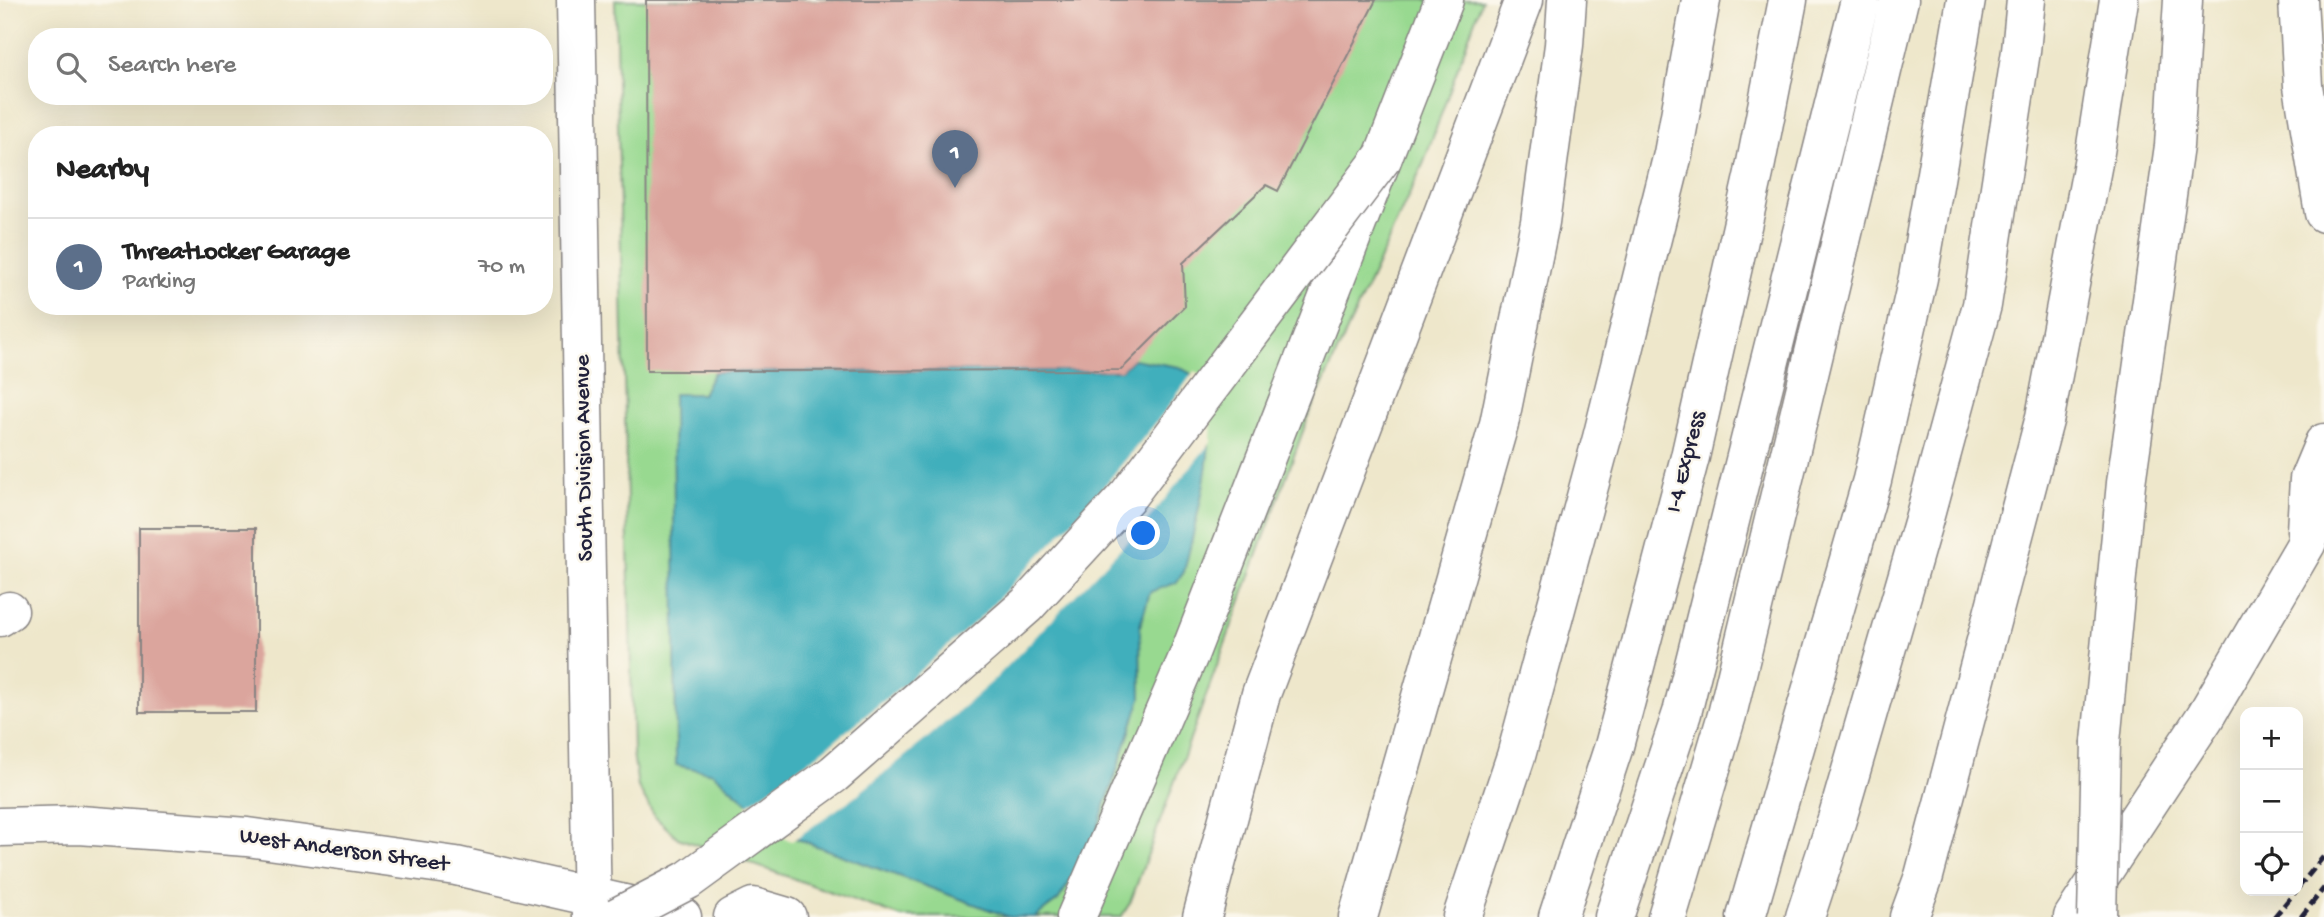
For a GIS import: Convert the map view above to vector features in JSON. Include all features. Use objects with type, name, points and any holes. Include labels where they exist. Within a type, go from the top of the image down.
[{"type":"main road","name":"South Division Avenue","points":[[576,0],[600,910]]},
{"type":"main road","points":[[1076,917],[1189,655],[1444,0]]},
{"type":"main road","points":[[1202,917],[1261,694],[1524,0]]},
{"type":"main road","points":[[1358,917],[1499,424],[1540,222],[1564,45],[1567,0]]},
{"type":"main road","points":[[1462,917],[1516,756],[1602,438],[1673,154],[1701,0]]},
{"type":"main road","name":"I-4 Express","points":[[1558,917],[1614,746],[1690,457],[1754,173],[1788,0]]},
{"type":"main road","points":[[1614,917],[1682,713],[1860,0]]},
{"type":"main road","points":[[1667,917],[1727,715],[1899,0]]},
{"type":"main road","points":[[1746,917],[1872,480],[1918,278],[1966,0]]},
{"type":"main road","points":[[1805,917],[1841,806],[1982,305],[2021,51],[2026,0]]},
{"type":"main road","points":[[1909,917],[1924,876],[2045,416],[2095,152],[2119,0]]},
{"type":"main road","points":[[2097,917],[2101,743],[2126,483],[2174,146],[2183,0]]},
{"type":"main road","points":[[2298,0],[2304,86],[2324,213]]},
{"type":"main road","points":[[600,910],[688,880],[834,774],[1027,606],[1129,494],[1383,157]]},
{"type":"main road","points":[[2315,536],[2309,479],[2324,443]]},
{"type":"main road","points":[[2073,917],[2205,717],[2315,536],[2324,503]]},
{"type":"main road","name":"West Anderson Street","points":[[0,827],[79,825],[247,837],[456,866],[520,879],[600,910],[682,917]]},
{"type":"main road","points":[[733,917],[753,907],[787,917]]},
{"type":"green space","points":[[615,0],[1482,0],[1424,162],[1310,412],[1130,903],[1121,917],[902,917],[678,838],[655,817],[638,787],[633,753]]},
{"type":"water","points":[[1133,359],[1179,367],[1205,382],[1210,429],[1205,477],[1184,572],[1176,583],[1150,592],[1140,626],[1141,698],[1090,851],[1058,900],[1035,917],[1009,917],[784,834],[713,773],[676,765],[673,394],[702,394],[714,372],[1121,370]]},
{"type":"pier","points":[[1194,371],[1207,379],[1212,400],[1211,442],[1146,522],[993,681],[853,798],[792,841],[782,837],[746,806],[818,754],[982,616],[1091,502],[1167,409]]},
{"type":"building","points":[[646,0],[1376,0],[1278,191],[1266,185],[1183,263],[1185,306],[1121,370],[647,371]]},
{"type":"building","points":[[139,528],[256,528],[256,712],[139,712]]},
{"type":"railway","points":[[2303,882],[2324,856]]},
{"type":"railway","points":[[2301,917],[2324,888]]},
{"type":"railway","points":[[2274,917],[2292,896]]},
{"type":"place","name":"ThreatLocker Garage","points":[[955,188]]}]
